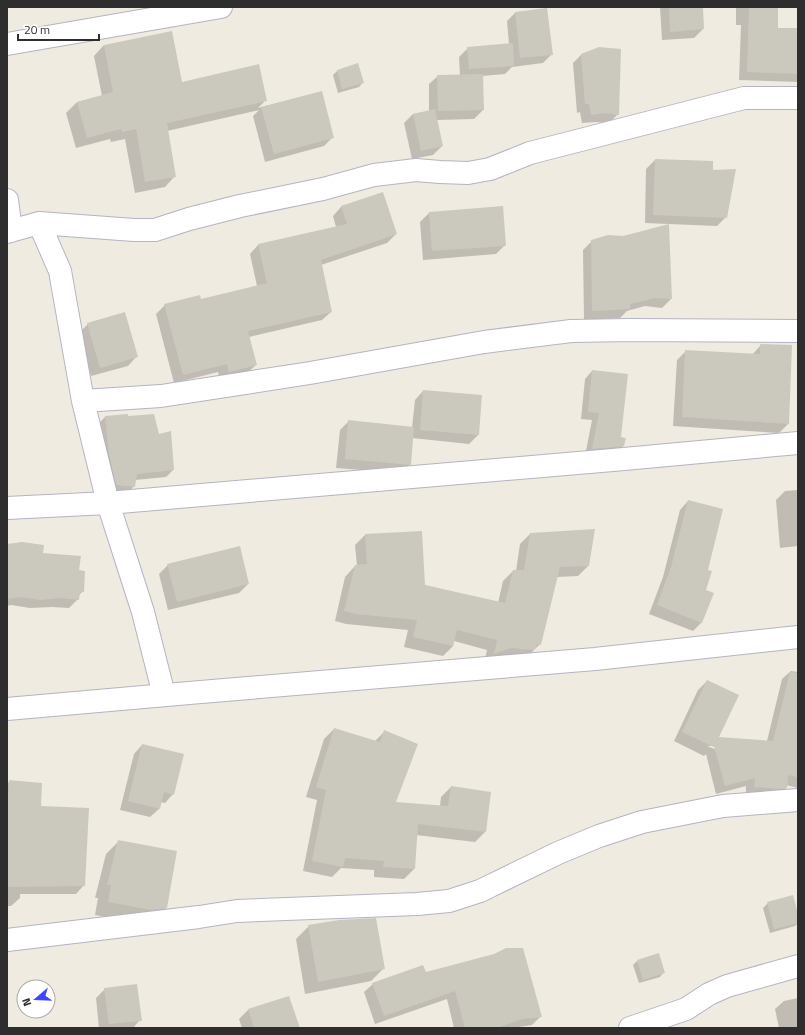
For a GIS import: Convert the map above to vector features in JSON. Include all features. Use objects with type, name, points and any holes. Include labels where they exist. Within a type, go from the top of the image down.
[{"type":"street","points":[[7,44],[221,7]]},
{"type":"street","points":[[7,200],[9,231],[39,223],[134,230],[155,230],[189,218],[323,189],[374,175],[416,170],[468,173],[490,169],[530,154],[744,98],[798,98]]},
{"type":"street","points":[[39,223],[60,271],[83,401],[108,503],[142,612],[164,695]]},
{"type":"street","points":[[83,401],[161,396],[310,373],[484,342],[571,331],[798,331]]},
{"type":"street","points":[[7,508],[108,503],[798,443]]},
{"type":"street","points":[[7,709],[595,659],[798,636]]},
{"type":"street","points":[[7,940],[192,918],[237,911],[449,901],[480,891],[558,853],[599,836],[642,822],[722,806],[798,800]]},
{"type":"street","points":[[630,1028],[686,1009],[709,994],[728,986],[798,966]]},
{"type":"building","points":[[669,7],[703,7],[704,29],[670,32]]},
{"type":"building","points":[[749,7],[778,7],[778,28],[798,28],[798,74],[747,72]]},
{"type":"building","points":[[547,8],[553,55],[520,58],[515,12]]},
{"type":"building","points":[[172,31],[182,82],[259,64],[267,101],[167,123],[176,177],[145,182],[136,129],[122,132],[121,129],[87,138],[77,102],[113,92],[104,45]]},
{"type":"building","points":[[513,43],[514,66],[469,69],[467,47]]},
{"type":"building","points":[[599,47],[621,49],[619,115],[605,113],[591,115],[589,104],[585,104],[581,54]]},
{"type":"building","points":[[358,63],[364,83],[342,89],[337,70]]},
{"type":"building","points":[[483,74],[484,110],[438,111],[437,75]]},
{"type":"building","points":[[322,91],[334,138],[274,154],[261,107]]},
{"type":"building","points":[[435,109],[443,146],[421,151],[413,114]]},
{"type":"building","points":[[655,159],[713,161],[713,170],[736,169],[727,218],[653,215]]},
{"type":"building","points":[[383,192],[397,234],[321,260],[332,312],[248,331],[257,365],[229,372],[227,364],[183,375],[164,304],[200,295],[201,299],[267,283],[258,244],[347,224],[341,206]]},
{"type":"building","points":[[503,206],[506,246],[432,251],[429,212]]},
{"type":"building","points":[[669,224],[672,299],[655,298],[630,304],[630,309],[592,311],[591,240],[608,235],[623,236]]},
{"type":"building","points":[[125,312],[138,357],[100,368],[87,323]]},
{"type":"building","points":[[760,344],[792,345],[789,424],[682,417],[685,350],[760,354]]},
{"type":"building","points":[[592,370],[628,374],[621,437],[626,438],[624,446],[592,449],[599,413],[588,412]]},
{"type":"building","points":[[423,390],[482,395],[479,435],[420,430]]},
{"type":"building","points":[[128,414],[128,416],[154,414],[159,434],[171,431],[174,470],[137,474],[135,487],[116,485],[109,454],[105,416]]},
{"type":"building","points":[[348,420],[414,427],[411,465],[345,459]]},
{"type":"building","points":[[688,500],[723,509],[708,570],[712,571],[706,590],[714,593],[702,623],[657,605],[671,567]]},
{"type":"building","points":[[595,529],[589,566],[560,567],[541,645],[537,644],[534,650],[511,648],[494,654],[497,640],[457,630],[453,646],[413,637],[417,620],[356,614],[344,611],[355,565],[367,564],[365,534],[422,531],[425,585],[505,603],[513,570],[524,570],[530,533]]},
{"type":"building","points":[[22,542],[44,545],[43,553],[81,556],[79,570],[85,571],[84,592],[80,592],[79,600],[61,598],[40,600],[21,597],[7,599],[7,544]]},
{"type":"building","points":[[240,546],[249,584],[177,602],[167,564]]},
{"type":"building","points":[[790,672],[798,673],[798,777],[788,775],[787,788],[781,789],[754,787],[755,778],[725,786],[714,746],[682,732],[707,680],[739,695],[719,737],[773,741]]},
{"type":"building","points":[[334,728],[380,742],[384,730],[418,744],[396,802],[448,806],[451,786],[491,792],[486,832],[418,824],[415,869],[383,867],[384,861],[345,858],[343,867],[312,861],[326,790],[316,787]]},
{"type":"building","points":[[142,744],[184,754],[174,795],[164,792],[160,809],[128,801]]},
{"type":"building","points":[[9,780],[42,783],[41,806],[89,808],[85,886],[7,887],[7,812]]},
{"type":"building","points":[[118,840],[177,851],[167,908],[152,910],[108,902],[111,885],[107,885]]},
{"type":"building","points":[[793,895],[798,914],[798,923],[774,929],[767,902]]},
{"type":"building","points":[[376,918],[385,969],[318,982],[308,925],[339,920]]},
{"type":"building","points":[[506,948],[523,948],[542,1017],[522,1019],[497,1028],[465,1028],[455,991],[384,1016],[372,983],[423,965],[426,972],[494,954]]},
{"type":"building","points":[[659,953],[665,973],[643,980],[637,960]]},
{"type":"building","points":[[137,984],[142,1021],[109,1024],[104,988]]},
{"type":"building","points":[[289,996],[300,1028],[254,1028],[248,1009]]}]
